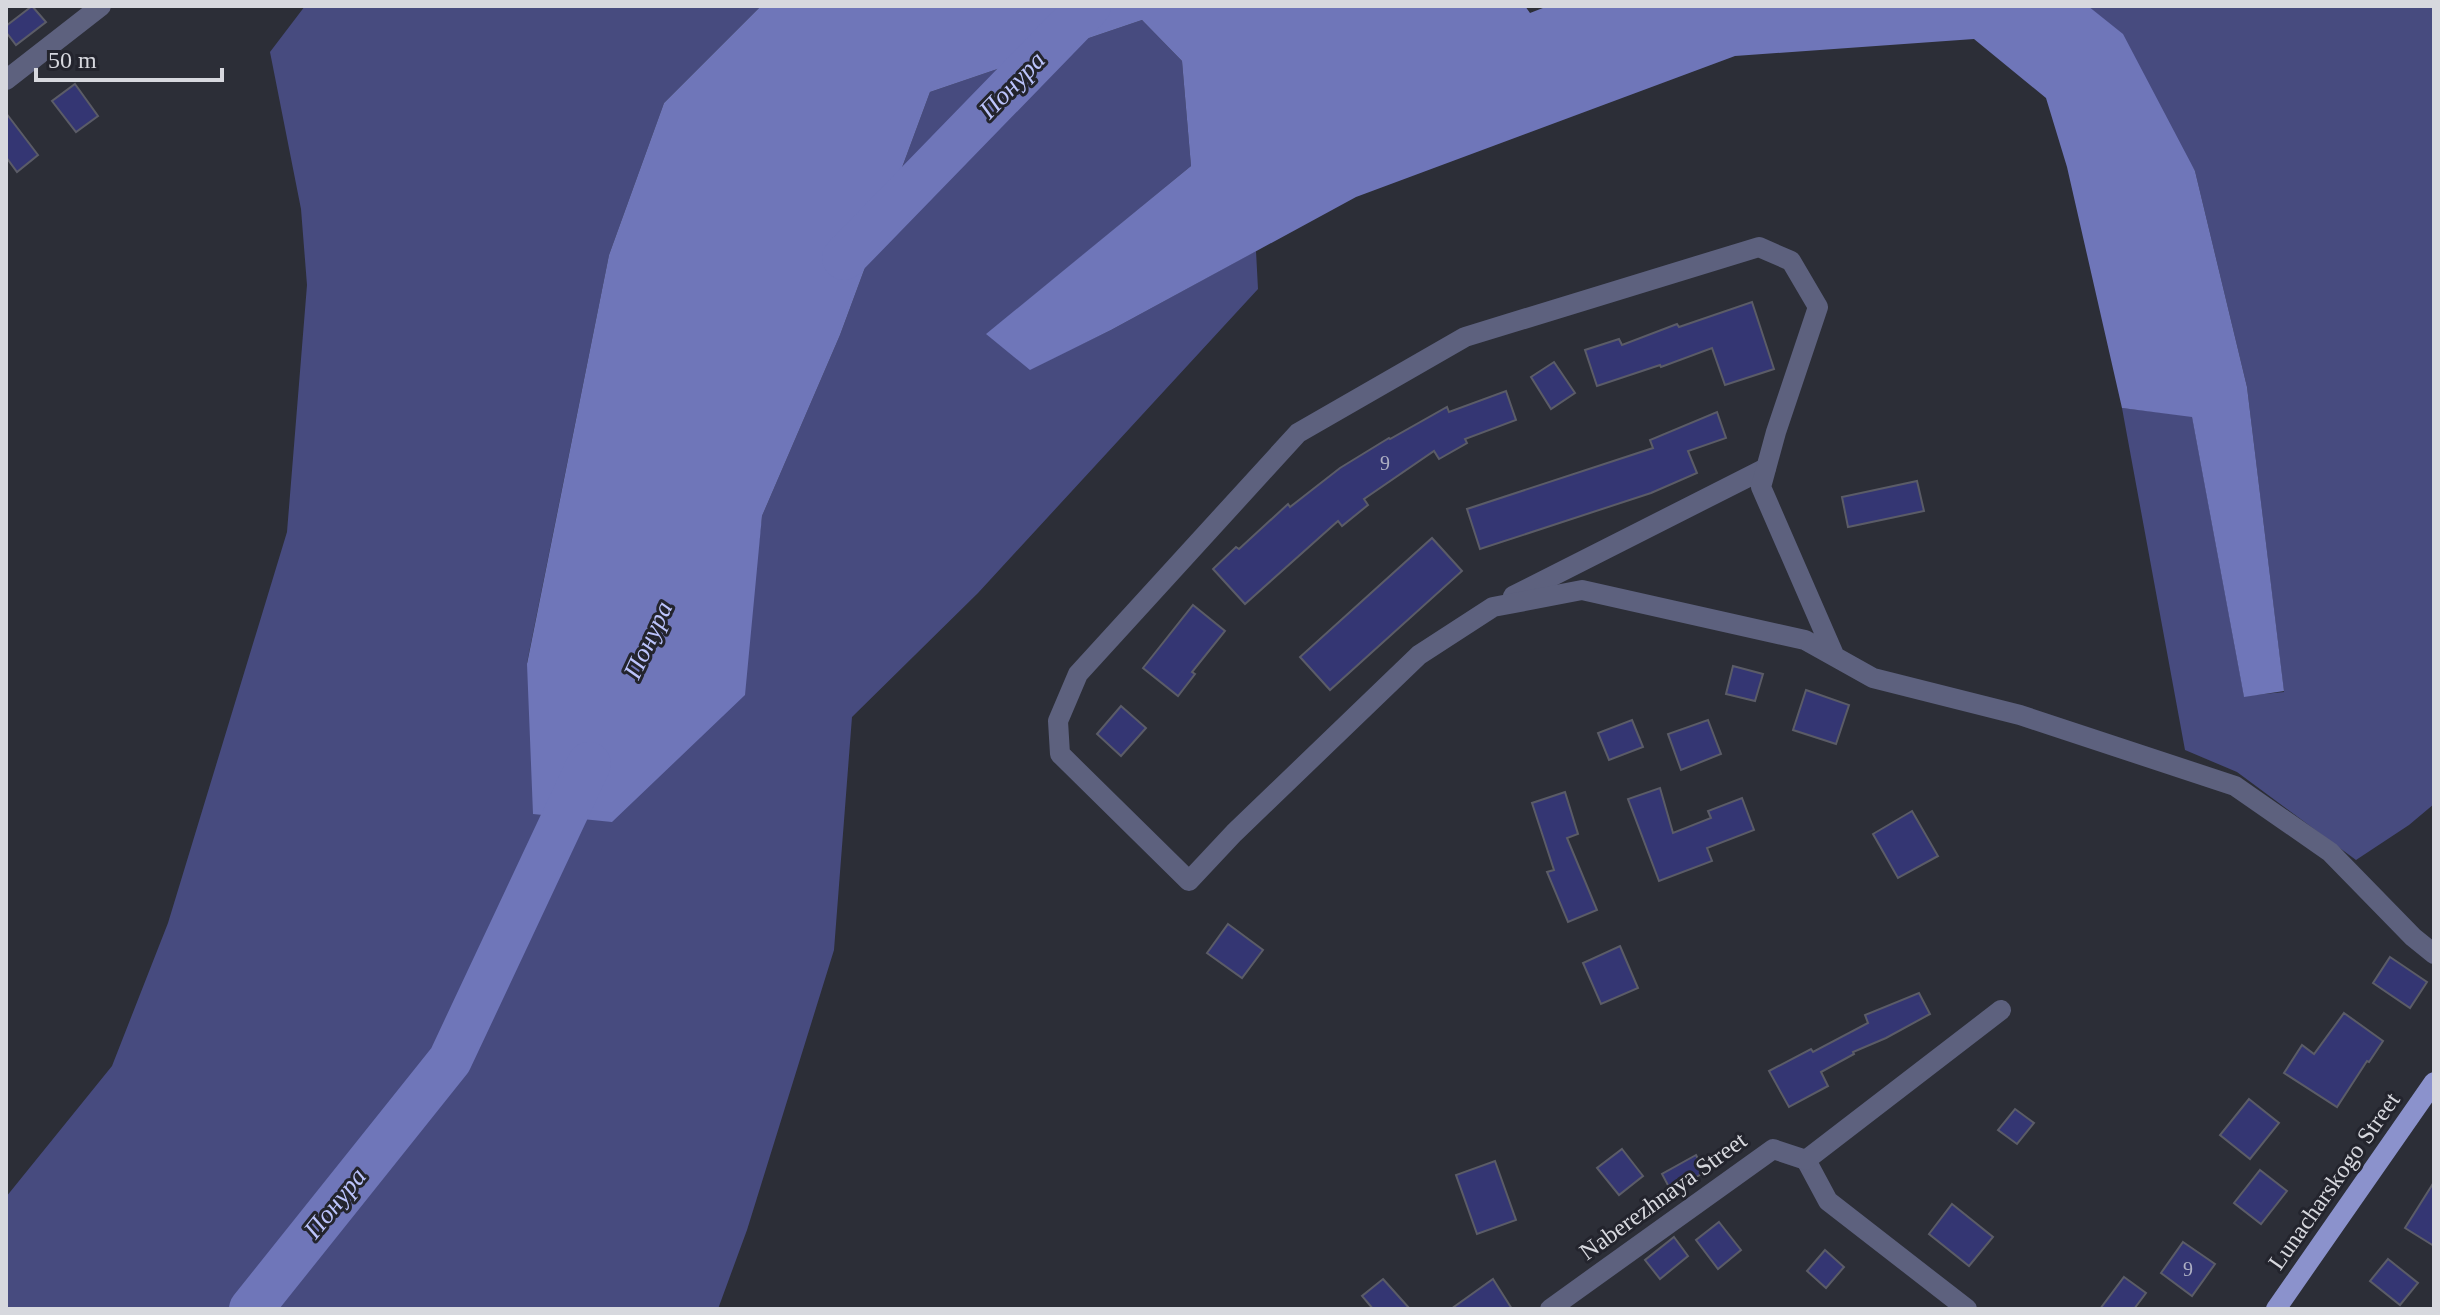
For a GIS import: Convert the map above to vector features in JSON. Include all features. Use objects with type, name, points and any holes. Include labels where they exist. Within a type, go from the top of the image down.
[{"type":"main road","name":"Lunacharskogo Street","points":[[2276,1309],[2434,1082]]},
{"type":"street","points":[[6,80],[101,6]]},
{"type":"street","points":[[1766,468],[1493,607],[1419,655],[1234,833],[1189,881],[1060,754],[1058,721],[1078,674],[1298,433],[1465,337],[1759,247],[1791,261],[1818,307],[1761,487],[1835,657]]},
{"type":"street","points":[[1493,607],[1582,590],[1805,640],[1873,678],[2020,715],[2235,786],[2330,852],[2413,937],[2434,954]]},
{"type":"street","points":[[1967,1309],[1828,1201],[1806,1160],[2001,1010]]},
{"type":"street","name":"Naberezhnaya Street","points":[[1550,1309],[1773,1149],[1806,1160]]},
{"type":"shaded area","points":[[305,6],[761,6],[664,103],[609,255],[527,663],[752,602],[762,516],[840,335],[930,92],[1142,20],[1182,61],[1191,166],[987,334],[1030,369],[1111,330],[1256,251],[1258,289],[978,593],[852,717],[834,950],[747,1230],[718,1309],[6,1309],[6,1197],[112,1066],[168,923],[287,532],[307,285],[301,209],[270,52]]},
{"type":"shaded area","points":[[2088,6],[2434,6],[2434,804],[2409,825],[2356,860],[2237,772],[2185,750],[2122,408],[2192,416],[2244,696],[2284,692],[2247,387],[2195,171]]},
{"type":"water","points":[[761,6],[1525,6],[1530,13],[1548,6],[2088,6],[2123,34],[2195,171],[2247,387],[2284,691],[2244,697],[2192,417],[2122,408],[2067,167],[2046,98],[1974,39],[1735,56],[1356,197],[1111,330],[1030,370],[986,334],[1191,166],[1182,61],[1142,20],[930,92],[840,335],[762,516],[745,695],[612,822],[533,814],[527,664],[609,255],[664,103]]},
{"type":"building","points":[[32,6],[46,22],[16,45],[6,32],[6,26]]},
{"type":"building","points":[[75,84],[98,116],[76,132],[52,101]]},
{"type":"building","points":[[6,113],[38,155],[17,172],[6,157]]},
{"type":"building","points":[[1752,302],[1774,369],[1725,385],[1712,348],[1597,386],[1585,350],[1619,339],[1622,345],[1677,324],[1679,327]]},
{"type":"building","points":[[1554,362],[1575,393],[1551,409],[1531,377]]},
{"type":"building","points":[[1506,391],[1516,420],[1465,439],[1467,443],[1439,459],[1434,451],[1364,499],[1368,505],[1342,526],[1338,521],[1245,604],[1213,569],[1288,504],[1290,507],[1340,468],[1389,438],[1447,407],[1449,412]]},
{"type":"building","points":[[1717,412],[1726,438],[1688,451],[1697,473],[1651,493],[1480,549],[1467,509],[1653,448],[1650,440]]},
{"type":"building","points":[[1917,481],[1924,511],[1848,527],[1842,497]]},
{"type":"building","points":[[1432,538],[1462,571],[1330,690],[1300,657]]},
{"type":"building","points":[[1193,605],[1225,631],[1192,672],[1195,674],[1178,696],[1143,668]]},
{"type":"building","points":[[1733,666],[1763,674],[1755,701],[1726,694]]},
{"type":"building","points":[[1806,690],[1849,705],[1836,744],[1793,730]]},
{"type":"building","points":[[1121,706],[1146,728],[1121,756],[1097,734]]},
{"type":"building","points":[[1632,720],[1643,747],[1609,760],[1598,733]]},
{"type":"building","points":[[1708,720],[1721,754],[1681,770],[1668,734]]},
{"type":"building","points":[[1660,788],[1673,833],[1711,818],[1708,811],[1742,798],[1754,830],[1707,848],[1712,861],[1659,881],[1628,799]]},
{"type":"building","points":[[1565,792],[1578,834],[1567,838],[1597,910],[1568,922],[1547,872],[1554,870],[1532,803]]},
{"type":"building","points":[[1912,811],[1938,856],[1898,878],[1873,834]]},
{"type":"building","points":[[1228,924],[1263,950],[1242,978],[1207,953]]},
{"type":"building","points":[[1620,946],[1638,988],[1601,1004],[1583,963]]},
{"type":"building","points":[[2390,957],[2427,982],[2410,1008],[2373,983]]},
{"type":"building","points":[[1919,993],[1930,1014],[1853,1052],[1821,1072],[1828,1086],[1789,1107],[1769,1071],[1868,1023],[1865,1015]]},
{"type":"building","points":[[2344,1013],[2383,1041],[2337,1107],[2284,1073],[2302,1045],[2314,1054]]},
{"type":"building","points":[[2249,1099],[2279,1123],[2250,1159],[2220,1135]]},
{"type":"building","points":[[2015,1109],[2034,1123],[2017,1144],[1998,1130]]},
{"type":"building","points":[[1622,1149],[1643,1176],[1619,1195],[1597,1168]]},
{"type":"building","points":[[1696,1155],[1705,1172],[1671,1191],[1662,1174]]},
{"type":"building","points":[[1495,1161],[1516,1220],[1477,1234],[1456,1175]]},
{"type":"building","points":[[2260,1170],[2287,1191],[2261,1224],[2234,1203]]},
{"type":"building","points":[[2434,1182],[2434,1246],[2405,1228]]},
{"type":"building","points":[[1952,1204],[1993,1237],[1969,1266],[1929,1234]]},
{"type":"building","points":[[1719,1222],[1741,1250],[1718,1269],[1696,1240]]},
{"type":"building","points":[[1674,1237],[1688,1256],[1660,1279],[1645,1260]]},
{"type":"building","points":[[2183,1242],[2215,1264],[2192,1296],[2161,1273]]},
{"type":"building","points":[[1825,1250],[1844,1267],[1826,1288],[1807,1271]]},
{"type":"building","points":[[2388,1259],[2418,1283],[2400,1305],[2370,1281]]},
{"type":"building","points":[[2124,1277],[2146,1293],[2134,1309],[2100,1309]]},
{"type":"building","points":[[1383,1279],[1410,1309],[1373,1309],[1362,1296]]},
{"type":"building","points":[[1493,1279],[1512,1309],[1451,1309]]},
{"type":"waterway","name":"Понура","points":[[844,258],[1089,6]]},
{"type":"waterway","name":"Понура","points":[[251,1309],[450,1060],[589,764]]}]
